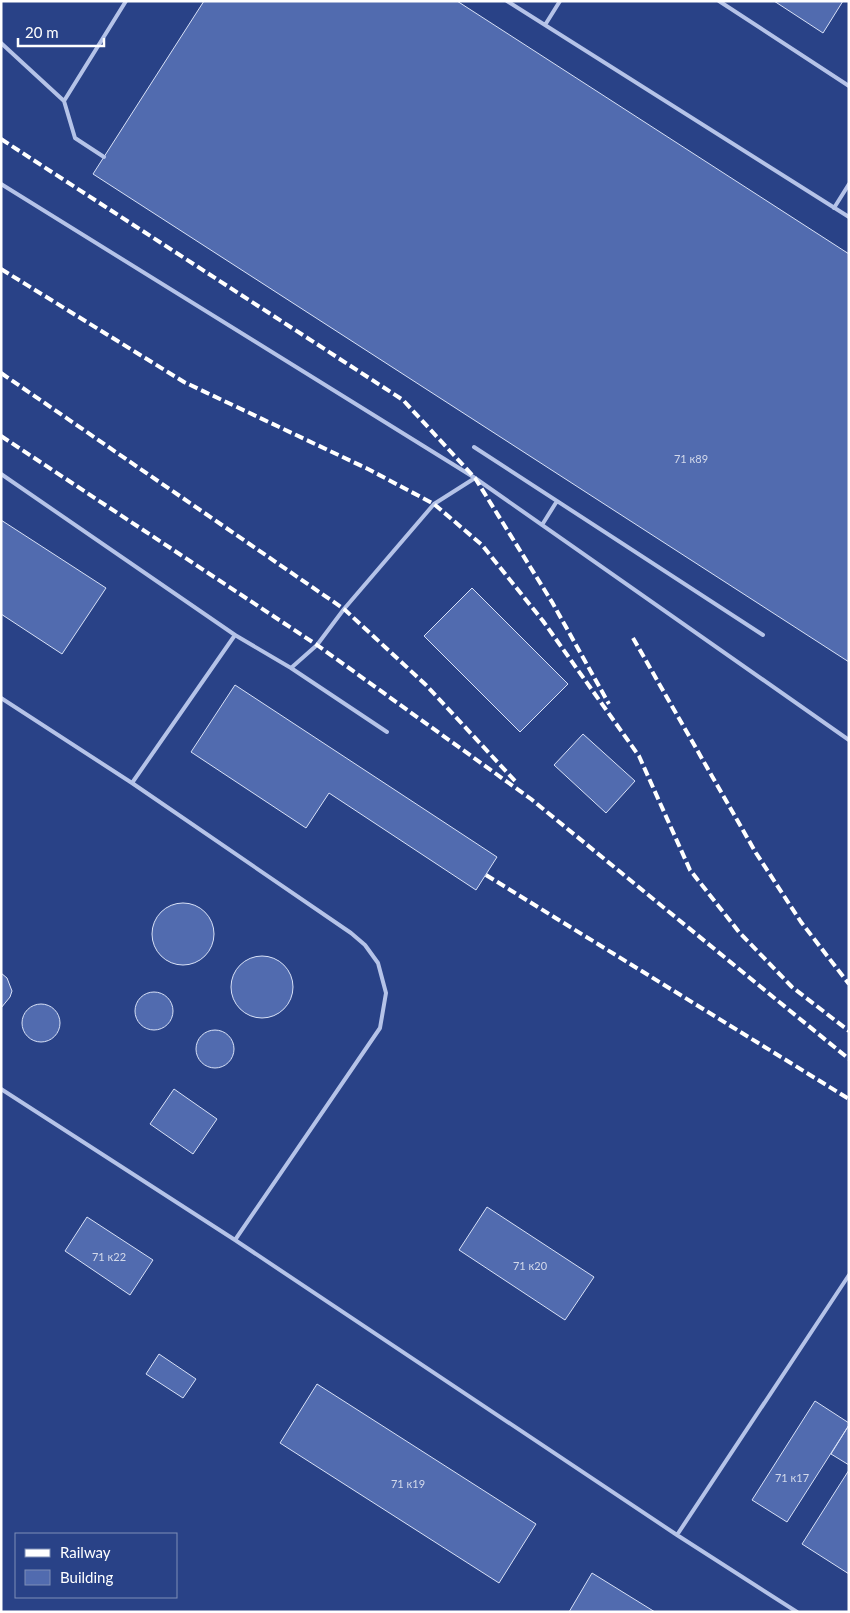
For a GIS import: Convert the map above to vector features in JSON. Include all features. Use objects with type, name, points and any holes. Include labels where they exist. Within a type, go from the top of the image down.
[{"type":"lane","points":[[64,100],[126,1]]},
{"type":"lane","points":[[507,1],[849,217]]},
{"type":"lane","points":[[545,25],[560,1]]},
{"type":"lane","points":[[719,1],[849,86]]},
{"type":"lane","points":[[1,43],[64,100],[74,138],[104,157]]},
{"type":"lane","points":[[1,184],[475,478],[849,740]]},
{"type":"lane","points":[[834,208],[849,184]]},
{"type":"lane","points":[[474,447],[762,635]]},
{"type":"lane","points":[[1,474],[235,635],[291,668],[387,732]]},
{"type":"lane","points":[[291,668],[317,645],[344,609],[434,504],[475,478]]},
{"type":"lane","points":[[542,525],[557,501]]},
{"type":"lane","points":[[132,783],[235,635]]},
{"type":"lane","points":[[1,698],[132,783],[351,933],[364,945],[378,963],[386,993],[380,1028],[235,1240]]},
{"type":"lane","points":[[1,1089],[235,1240],[677,1535],[797,1612]]},
{"type":"lane","points":[[677,1535],[849,1275]]},
{"type":"building","points":[[204,1],[457,1],[849,254],[849,662],[93,174]]},
{"type":"building","points":[[774,1],[843,1],[823,33]]},
{"type":"building","points":[[1,520],[106,588],[62,654],[1,614]]},
{"type":"building","points":[[472,588],[568,684],[520,732],[424,636]]},
{"type":"building","points":[[235,685],[497,857],[476,890],[329,793],[306,828],[191,752]]},
{"type":"building","points":[[583,734],[635,781],[606,813],[554,765]]},
{"type":"building","points":[[177,903],[189,903],[205,912],[212,922],[214,934],[212,946],[205,956],[189,965],[177,965],[166,960],[157,951],[152,940],[152,928],[157,917],[166,908]]},
{"type":"building","points":[[256,956],[268,956],[284,965],[291,975],[293,987],[291,999],[284,1009],[268,1018],[256,1018],[245,1013],[236,1004],[231,993],[231,981],[236,970],[245,961]]},
{"type":"building","points":[[1,973],[7,978],[12,991],[10,997],[1,1008]]},
{"type":"building","points":[[154,992],[168,997],[173,1011],[168,1025],[154,1030],[140,1025],[135,1011],[140,997]]},
{"type":"building","points":[[41,1004],[55,1009],[60,1023],[55,1037],[41,1042],[27,1037],[22,1023],[27,1009]]},
{"type":"building","points":[[215,1030],[229,1035],[234,1049],[229,1063],[215,1068],[201,1063],[196,1049],[201,1035]]},
{"type":"building","points":[[174,1089],[217,1119],[193,1154],[150,1124]]},
{"type":"building","points":[[487,1207],[594,1277],[565,1320],[459,1250]]},
{"type":"building","points":[[87,1217],[153,1260],[130,1295],[65,1251]]},
{"type":"building","points":[[159,1354],[196,1379],[183,1398],[146,1374]]},
{"type":"building","points":[[317,1384],[536,1524],[499,1583],[280,1443]]},
{"type":"building","points":[[815,1401],[849,1423],[849,1425],[787,1522],[752,1500]]},
{"type":"building","points":[[849,1425],[849,1465],[831,1454]]},
{"type":"building","points":[[849,1470],[849,1574],[802,1544]]},
{"type":"building","points":[[592,1573],[655,1612],[569,1612]]},
{"type":"railway","points":[[1,139],[403,400],[475,478],[552,602],[609,704]]},
{"type":"railway","points":[[1,269],[184,382],[368,469],[434,504],[482,545],[543,621],[639,756],[690,870],[739,932],[792,987],[849,1031]]},
{"type":"railway","points":[[1,373],[344,609],[426,685],[516,782]]},
{"type":"railway","points":[[1,436],[317,645],[531,799],[849,1059]]},
{"type":"railway","points":[[633,638],[756,853],[801,922],[849,984]]},
{"type":"railway","points":[[486,875],[849,1099]]}]
